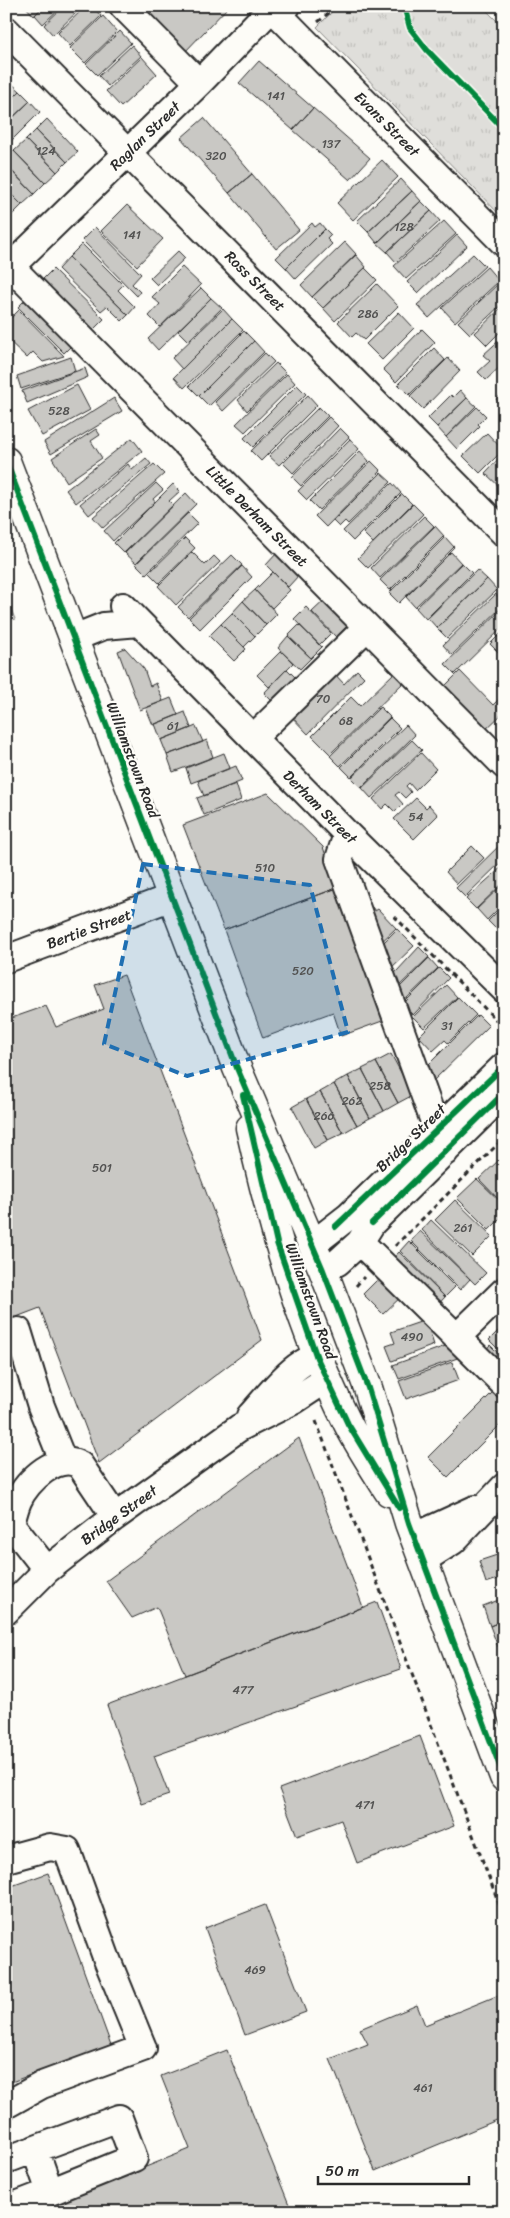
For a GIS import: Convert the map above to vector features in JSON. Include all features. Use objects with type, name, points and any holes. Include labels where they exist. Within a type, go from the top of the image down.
[{"type":"main road","name":"Williamstown Road","points":[[6,460],[237,1068],[324,1270],[368,1388],[415,1540],[504,1777]]},
{"type":"main road","name":"Williamstown Road","points":[[237,1068],[269,1214],[286,1271],[322,1368],[358,1442],[415,1540]]},
{"type":"main road","points":[[286,1271],[313,1244]]},
{"type":"main road","points":[[286,1271],[324,1270]]},
{"type":"main road","points":[[322,1368],[356,1358]]},
{"type":"street","points":[[123,6],[199,83]]},
{"type":"street","name":"Raglan Street","points":[[8,269],[199,83],[265,15],[277,8]]},
{"type":"street","name":"Evans Street","points":[[277,8],[504,243]]},
{"type":"street","name":"Ross Street","points":[[6,30],[504,533]]},
{"type":"street","name":"Little Derham Street","points":[[8,269],[504,765]]},
{"type":"street","name":"Derham Street","points":[[74,638],[131,614],[504,989]]},
{"type":"street","points":[[253,738],[367,627]]},
{"type":"street","points":[[348,834],[339,859],[441,1141]]},
{"type":"street","name":"Bertie Street","points":[[6,959],[172,897]]},
{"type":"street","name":"Bridge Street","points":[[324,1270],[338,1262],[360,1242],[372,1222],[504,1066]]},
{"type":"street","name":"Bridge Street","points":[[313,1244],[504,1093]]},
{"type":"street","points":[[360,1242],[504,1384]]},
{"type":"street","points":[[457,1337],[504,1291]]},
{"type":"street","points":[[6,1335],[18,1331],[42,1406],[63,1461]]},
{"type":"street","name":"Bridge Street","points":[[6,1611],[47,1570],[115,1518],[239,1428],[295,1400],[322,1368]]},
{"type":"street","points":[[47,1570],[11,1524],[19,1500],[27,1486],[40,1474],[63,1461],[73,1461],[80,1465],[115,1518]]},
{"type":"street","points":[[415,1540],[453,1541],[496,1495]]},
{"type":"street","points":[[6,1859],[50,1847],[67,1850],[106,1957],[143,2048],[42,2085],[6,2104]]},
{"type":"street","points":[[6,2160],[119,2118],[134,2158],[6,2209]]},
{"type":"street","points":[[35,2149],[50,2192]]},
{"type":"path","points":[[356,1286],[504,1138]]},
{"type":"path","points":[[316,1421],[504,1917]]},
{"type":"highlighted area","points":[[143,864],[310,885],[348,1032],[187,1076],[104,1044]]},
{"type":"green space","points":[[338,6],[482,6],[504,28],[504,219],[317,27]]},
{"type":"green space","points":[[6,597],[15,619],[6,623]]},
{"type":"building","points":[[25,6],[43,6],[34,16]]},
{"type":"building","points":[[44,6],[62,6],[43,24],[35,15]]},
{"type":"building","points":[[64,6],[83,6],[53,35],[44,25]]},
{"type":"building","points":[[86,6],[92,6],[101,16],[70,46],[58,33]]},
{"type":"building","points":[[140,6],[229,6],[182,55]]},
{"type":"building","points":[[103,16],[117,32],[85,63],[70,48]]},
{"type":"building","points":[[120,31],[131,43],[97,75],[86,64]]},
{"type":"building","points":[[132,45],[141,56],[108,86],[99,76]]},
{"type":"building","points":[[142,57],[157,74],[121,107],[106,91]]},
{"type":"building","points":[[259,61],[313,108],[293,130],[239,83]]},
{"type":"building","points":[[10,82],[20,91],[6,105],[6,86]]},
{"type":"building","points":[[20,91],[30,101],[6,124],[6,105]]},
{"type":"building","points":[[30,101],[40,112],[6,146],[6,124]]},
{"type":"building","points":[[313,108],[370,158],[350,180],[293,130]]},
{"type":"building","points":[[204,118],[252,174],[229,193],[181,138]]},
{"type":"building","points":[[47,119],[78,152],[67,162],[36,130]]},
{"type":"building","points":[[36,130],[67,162],[57,172],[26,140]]},
{"type":"building","points":[[26,140],[57,172],[45,183],[14,151]]},
{"type":"building","points":[[14,151],[45,183],[34,194],[6,165],[6,159]]},
{"type":"building","points":[[382,160],[398,177],[353,220],[337,203]]},
{"type":"building","points":[[6,165],[34,194],[22,205],[6,189]]},
{"type":"building","points":[[252,174],[299,230],[276,249],[229,193]]},
{"type":"building","points":[[401,179],[412,191],[368,232],[357,221]]},
{"type":"building","points":[[6,189],[22,205],[11,216],[6,210]]},
{"type":"building","points":[[412,191],[421,201],[377,243],[368,232]]},
{"type":"building","points":[[421,201],[431,211],[387,252],[377,243]]},
{"type":"building","points":[[127,205],[163,239],[137,266],[101,231]]},
{"type":"building","points":[[6,210],[11,216],[6,221]]},
{"type":"building","points":[[431,211],[440,221],[396,262],[387,252]]},
{"type":"building","points":[[444,221],[456,234],[406,279],[394,266]]},
{"type":"building","points":[[312,223],[315,227],[320,223],[325,229],[286,268],[276,258]]},
{"type":"building","points":[[95,227],[141,274],[132,284],[140,292],[137,296],[82,240]]},
{"type":"building","points":[[325,229],[331,235],[327,239],[332,244],[296,279],[286,268]]},
{"type":"building","points":[[457,235],[467,246],[418,293],[407,282]]},
{"type":"building","points":[[345,242],[356,254],[312,297],[301,285]]},
{"type":"building","points":[[82,244],[123,285],[118,290],[135,307],[128,315],[69,257]]},
{"type":"building","points":[[178,251],[185,258],[157,285],[150,278]]},
{"type":"building","points":[[473,254],[485,266],[429,318],[417,305]]},
{"type":"building","points":[[356,255],[366,267],[323,308],[312,297]]},
{"type":"building","points":[[69,257],[128,315],[122,321],[107,306],[101,311],[58,269]]},
{"type":"building","points":[[182,267],[201,285],[160,327],[149,316],[160,304],[152,297]]},
{"type":"building","points":[[487,267],[499,281],[455,322],[442,308]]},
{"type":"building","points":[[365,268],[377,280],[335,321],[323,308]]},
{"type":"building","points":[[53,269],[104,319],[91,332],[40,282]]},
{"type":"building","points":[[500,282],[504,285],[504,302],[470,334],[458,322]]},
{"type":"building","points":[[377,284],[398,306],[364,340],[356,333],[352,337],[338,322]]},
{"type":"building","points":[[201,288],[211,298],[158,350],[148,339]]},
{"type":"building","points":[[32,293],[77,340],[64,353],[18,307]]},
{"type":"building","points":[[211,298],[222,308],[188,341],[178,331]]},
{"type":"building","points":[[504,305],[504,328],[487,345],[475,333]]},
{"type":"building","points":[[223,309],[232,319],[182,369],[172,358]]},
{"type":"building","points":[[19,310],[64,356],[43,362],[33,352],[27,358],[6,338],[6,323]]},
{"type":"building","points":[[399,312],[414,328],[382,360],[366,344]]},
{"type":"building","points":[[232,319],[243,330],[184,388],[174,377]]},
{"type":"building","points":[[422,329],[435,342],[396,382],[383,369]]},
{"type":"building","points":[[244,331],[254,341],[199,396],[189,386]]},
{"type":"building","points":[[504,336],[504,363],[486,380],[478,372],[490,361],[483,355]]},
{"type":"building","points":[[254,341],[264,352],[209,406],[199,396]]},
{"type":"building","points":[[434,348],[445,360],[409,395],[398,384]]},
{"type":"building","points":[[265,353],[274,362],[223,411],[215,402]]},
{"type":"building","points":[[71,357],[75,371],[21,389],[17,376]]},
{"type":"building","points":[[448,358],[460,371],[423,409],[410,396]]},
{"type":"building","points":[[276,363],[286,373],[247,411],[238,400]]},
{"type":"building","points":[[85,368],[88,377],[27,403],[22,391]]},
{"type":"building","points":[[287,374],[295,383],[245,432],[236,424]]},
{"type":"building","points":[[77,385],[90,410],[42,436],[28,411]]},
{"type":"building","points":[[297,385],[306,394],[253,447],[244,438]]},
{"type":"building","points":[[460,390],[467,398],[437,427],[428,418],[451,395],[453,397]]},
{"type":"building","points":[[504,392],[504,408],[496,399]]},
{"type":"building","points":[[308,395],[317,405],[261,461],[251,451]]},
{"type":"building","points":[[114,398],[122,411],[51,454],[44,442]]},
{"type":"building","points":[[467,398],[476,406],[446,437],[437,427]]},
{"type":"building","points":[[319,407],[328,416],[279,465],[269,456]]},
{"type":"building","points":[[477,407],[486,416],[478,424],[480,426],[457,449],[446,437]]},
{"type":"building","points":[[329,417],[338,426],[293,473],[283,463]]},
{"type":"building","points":[[340,428],[349,437],[301,486],[292,477]]},
{"type":"building","points":[[96,429],[100,435],[91,441],[102,458],[67,482],[52,458]]},
{"type":"building","points":[[487,433],[503,450],[480,473],[463,456]]},
{"type":"building","points":[[132,438],[142,451],[76,503],[66,490]]},
{"type":"building","points":[[350,439],[359,449],[307,500],[298,491]]},
{"type":"building","points":[[360,451],[369,461],[319,510],[310,501]]},
{"type":"building","points":[[504,453],[504,491],[485,473]]},
{"type":"building","points":[[146,458],[151,464],[89,515],[80,504],[128,464],[132,470]]},
{"type":"building","points":[[371,461],[381,471],[326,527],[315,516]]},
{"type":"building","points":[[154,464],[164,474],[103,528],[93,517]]},
{"type":"building","points":[[381,473],[391,482],[348,524],[345,521],[339,527],[333,521]]},
{"type":"building","points":[[156,483],[163,490],[153,499],[155,502],[113,541],[104,531]]},
{"type":"building","points":[[392,483],[401,493],[353,541],[343,531]]},
{"type":"building","points":[[173,484],[180,491],[169,501],[173,505],[124,553],[114,543]]},
{"type":"building","points":[[186,493],[196,504],[136,563],[125,553]]},
{"type":"building","points":[[402,494],[412,504],[373,543],[363,533]]},
{"type":"building","points":[[413,504],[423,514],[368,568],[358,558]]},
{"type":"building","points":[[188,513],[198,523],[146,574],[136,564]]},
{"type":"building","points":[[424,516],[434,526],[380,578],[371,568]]},
{"type":"building","points":[[435,526],[444,536],[390,590],[380,580]]},
{"type":"building","points":[[445,537],[454,547],[399,603],[389,593]]},
{"type":"building","points":[[185,538],[195,548],[159,583],[149,573]]},
{"type":"building","points":[[192,552],[205,565],[214,556],[220,562],[176,605],[158,586]]},
{"type":"building","points":[[451,552],[461,563],[415,607],[406,597]]},
{"type":"building","points":[[277,553],[299,575],[288,587],[266,565]]},
{"type":"building","points":[[232,555],[242,565],[188,617],[178,607]]},
{"type":"building","points":[[462,563],[472,573],[426,619],[416,608]]},
{"type":"building","points":[[242,566],[252,577],[200,629],[189,618]]},
{"type":"building","points":[[477,570],[487,579],[437,628],[428,618]]},
{"type":"building","points":[[273,572],[290,590],[272,608],[255,590]]},
{"type":"building","points":[[487,579],[497,590],[447,638],[437,628]]},
{"type":"building","points":[[255,590],[277,614],[266,625],[243,601]]},
{"type":"building","points":[[496,594],[504,605],[452,655],[443,645]]},
{"type":"building","points":[[329,596],[352,621],[336,637],[312,612]]},
{"type":"building","points":[[243,601],[266,625],[255,636],[232,613]]},
{"type":"building","points":[[306,607],[331,633],[319,645],[294,619]]},
{"type":"building","points":[[504,607],[504,626],[455,674],[445,664]]},
{"type":"building","points":[[232,613],[255,636],[244,647],[221,624]]},
{"type":"building","points":[[221,624],[246,649],[234,661],[209,636]]},
{"type":"building","points":[[299,625],[322,647],[311,658],[288,636]]},
{"type":"building","points":[[504,630],[504,658],[490,644]]},
{"type":"building","points":[[288,636],[311,658],[300,669],[278,648]]},
{"type":"building","points":[[125,648],[144,669],[150,686],[156,683],[163,701],[140,710],[118,651]]},
{"type":"building","points":[[281,651],[293,663],[269,687],[257,675]]},
{"type":"building","points":[[287,669],[299,681],[275,704],[264,693]]},
{"type":"building","points":[[357,670],[364,677],[308,734],[289,714],[332,671],[344,684]]},
{"type":"building","points":[[396,671],[405,681],[330,754],[312,736],[351,697],[360,706]]},
{"type":"building","points":[[460,671],[493,705],[504,694],[504,712],[482,733],[440,691]]},
{"type":"building","points":[[171,698],[178,715],[153,725],[146,708]]},
{"type":"building","points":[[380,707],[390,717],[340,766],[330,756]]},
{"type":"building","points":[[185,712],[191,728],[161,740],[155,724]]},
{"type":"building","points":[[390,718],[400,728],[351,777],[341,767]]},
{"type":"building","points":[[406,725],[415,735],[361,788],[351,778]]},
{"type":"building","points":[[196,726],[203,742],[167,755],[161,740]]},
{"type":"building","points":[[207,740],[213,757],[173,772],[167,755]]},
{"type":"building","points":[[412,740],[422,750],[371,798],[362,788]]},
{"type":"building","points":[[224,753],[230,768],[191,783],[186,768]]},
{"type":"building","points":[[421,753],[436,769],[415,790],[409,783],[406,786],[411,792],[405,798],[399,792],[395,795],[403,804],[395,812],[387,804],[382,809],[373,799]]},
{"type":"building","points":[[236,766],[242,781],[204,796],[198,781]]},
{"type":"building","points":[[236,784],[241,800],[204,815],[197,798]]},
{"type":"building","points":[[268,793],[323,847],[337,888],[224,930],[183,825]]},
{"type":"building","points":[[416,798],[426,808],[429,805],[438,815],[414,839],[394,819]]},
{"type":"building","points":[[504,841],[504,859],[465,897],[456,888]]},
{"type":"building","points":[[472,846],[484,858],[457,884],[446,872]]},
{"type":"building","points":[[504,865],[504,882],[476,909],[466,899]]},
{"type":"building","points":[[504,883],[504,903],[487,920],[477,909]]},
{"type":"building","points":[[337,888],[385,1020],[341,1036],[333,1012],[263,1038],[224,930]]},
{"type":"building","points":[[504,905],[504,924],[497,930],[488,921]]},
{"type":"building","points":[[372,907],[375,911],[378,909],[396,928],[376,947],[363,909]]},
{"type":"building","points":[[504,926],[504,936],[499,931]]},
{"type":"building","points":[[397,929],[414,946],[389,970],[380,952],[386,946],[383,943]]},
{"type":"building","points":[[419,947],[429,957],[394,991],[386,983]]},
{"type":"building","points":[[429,958],[438,968],[404,1001],[395,992]]},
{"type":"building","points":[[439,968],[449,978],[413,1015],[402,1005]]},
{"type":"building","points":[[124,975],[262,1340],[99,1463],[40,1308],[6,1321],[6,1020],[46,1006],[56,1027],[104,1009],[95,985]]},
{"type":"building","points":[[446,985],[457,997],[424,1028],[413,1017]]},
{"type":"building","points":[[458,997],[476,1015],[448,1043],[445,1040],[433,1051],[419,1036]]},
{"type":"building","points":[[478,1015],[489,1026],[431,1083],[421,1072]]},
{"type":"building","points":[[391,1054],[413,1095],[398,1103],[376,1062]]},
{"type":"building","points":[[376,1062],[398,1103],[384,1111],[362,1069]]},
{"type":"building","points":[[362,1069],[384,1111],[370,1118],[348,1076]]},
{"type":"building","points":[[348,1076],[370,1118],[357,1125],[334,1084]]},
{"type":"building","points":[[334,1084],[357,1125],[343,1133],[320,1092]]},
{"type":"building","points":[[320,1092],[343,1133],[328,1140],[306,1099]]},
{"type":"building","points":[[306,1099],[328,1140],[314,1148],[292,1107]]},
{"type":"building","points":[[499,1160],[504,1164],[504,1205],[479,1179]]},
{"type":"building","points":[[477,1179],[504,1205],[504,1215],[489,1230],[457,1198]]},
{"type":"building","points":[[455,1200],[492,1236],[472,1256],[435,1220]]},
{"type":"building","points":[[431,1220],[486,1273],[475,1284],[422,1230]]},
{"type":"building","points":[[420,1231],[470,1279],[460,1290],[411,1241]]},
{"type":"building","points":[[409,1241],[455,1287],[445,1297],[400,1251]]},
{"type":"building","points":[[399,1252],[445,1297],[434,1309],[390,1262]]},
{"type":"building","points":[[383,1274],[404,1294],[383,1314],[363,1294]]},
{"type":"building","points":[[426,1320],[434,1345],[392,1361],[386,1346],[395,1343],[391,1332]]},
{"type":"building","points":[[498,1331],[504,1337],[504,1355],[489,1340]]},
{"type":"building","points":[[451,1344],[463,1356],[399,1379],[393,1365]]},
{"type":"building","points":[[490,1345],[504,1359],[504,1378],[481,1355]]},
{"type":"building","points":[[452,1362],[459,1380],[406,1399],[399,1381]]},
{"type":"building","points":[[494,1391],[504,1401],[504,1421],[448,1477],[428,1457]]},
{"type":"building","points":[[299,1438],[363,1607],[185,1675],[157,1607],[132,1618],[106,1581]]},
{"type":"building","points":[[500,1554],[504,1567],[504,1577],[486,1583],[479,1561]]},
{"type":"building","points":[[504,1598],[504,1620],[490,1626],[483,1606]]},
{"type":"building","points":[[377,1602],[401,1669],[154,1756],[169,1795],[142,1804],[107,1705]]},
{"type":"building","points":[[504,1620],[504,1645],[498,1647],[490,1626]]},
{"type":"building","points":[[420,1736],[454,1826],[357,1863],[341,1820],[297,1836],[279,1789]]},
{"type":"building","points":[[48,1873],[111,2045],[6,2084],[6,1888]]},
{"type":"building","points":[[265,1905],[306,2012],[245,2035],[205,1928]]},
{"type":"building","points":[[504,1993],[504,2117],[375,2171],[330,2059],[368,2044],[360,2029],[417,2005],[425,2025]]},
{"type":"building","points":[[227,2050],[292,2212],[35,2212],[190,2149],[161,2076]]},
{"type":"cycle path","points":[[404,6],[410,28],[427,50],[504,129]]},
{"type":"cycle path","points":[[6,461],[237,1068],[323,1270],[368,1388],[409,1523],[504,1777]]},
{"type":"cycle path","points":[[335,1227],[504,1066]]},
{"type":"cycle path","points":[[372,1223],[504,1093]]},
{"type":"cycle path","points":[[243,1095],[277,1243],[317,1358],[348,1424],[399,1508]]}]
